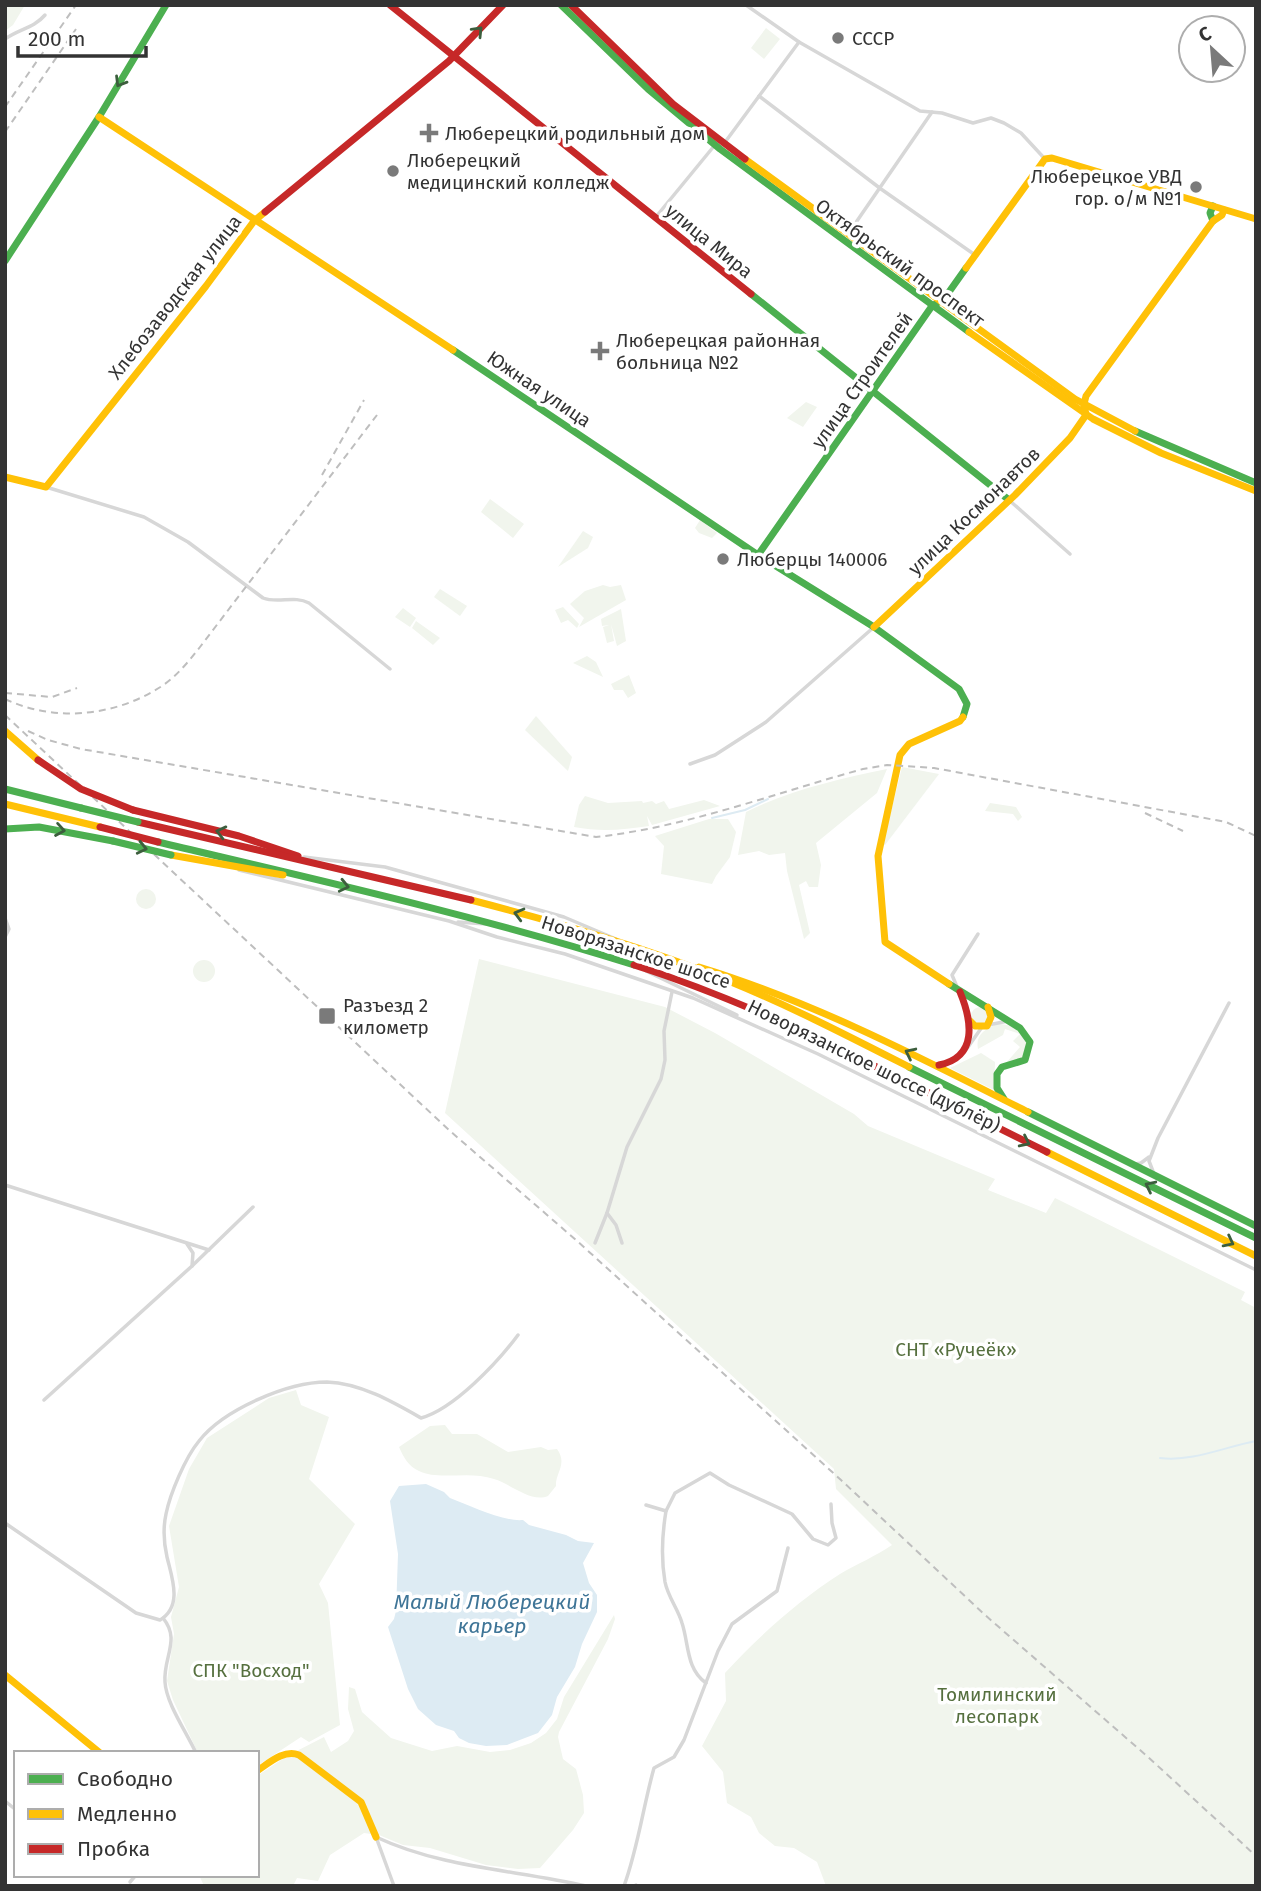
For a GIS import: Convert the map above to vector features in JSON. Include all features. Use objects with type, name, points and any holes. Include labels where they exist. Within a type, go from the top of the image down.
[{"type":"main road","points":[[5,261],[99,117],[166,5]]},
{"type":"main road","name":"улица Мира","points":[[390,5],[1009,500]]},
{"type":"main road","name":"Хлебозаводская улица","points":[[46,487],[206,286],[254,221],[453,57],[503,5]]},
{"type":"main road","name":"Октябрьский проспект","points":[[561,5],[648,89],[1086,415],[1110,430],[1164,455],[1256,491]]},
{"type":"main road","name":"Октябрьский проспект","points":[[571,5],[673,104],[720,144],[847,235],[936,304],[1115,423],[1168,449],[1256,483]]},
{"type":"main road","name":"Южная улица","points":[[99,117],[538,406],[758,555],[874,627],[960,689],[967,704],[960,721],[917,740],[903,750],[889,799],[878,856],[885,942],[959,991]]},
{"type":"main road","points":[[1045,159],[1052,158],[1256,219]]},
{"type":"main road","name":"улица Строителей","points":[[758,555],[936,304],[1045,159]]},
{"type":"main road","points":[[1213,206],[1210,213],[1213,221]]},
{"type":"main road","points":[[1086,415],[1084,404],[1088,393],[1224,209]]},
{"type":"main road","name":"улица Космонавтов","points":[[874,627],[1009,500],[1070,438],[1086,415]]},
{"type":"main road","points":[[5,477],[46,487]]},
{"type":"main road","points":[[5,731],[38,760],[81,789],[133,810],[239,836],[332,867]]},
{"type":"main road","name":"Новорязанское шоссе","points":[[5,789],[449,895],[628,944],[752,990],[1256,1238]]},
{"type":"main road","name":"Новорязанское шоссе","points":[[5,804],[505,926],[694,984],[774,1018],[1256,1255]]},
{"type":"main road","points":[[5,829],[39,827],[218,865],[317,880]]},
{"type":"main road","name":"Новорязанское шоссе (дублёр)","points":[[678,962],[751,983],[868,1032],[1256,1226]]},
{"type":"main road","points":[[959,991],[1010,1021],[1027,1035],[1030,1042],[1026,1060],[1001,1068],[997,1074],[998,1092],[1004,1099]]},
{"type":"main road","points":[[935,1065],[948,1064],[958,1059],[966,1050],[970,1033],[968,1016],[959,991]]},
{"type":"main road","points":[[968,1016],[975,1006],[986,1006]]},
{"type":"main road","points":[[968,1016],[975,1026],[984,1027],[991,1017],[986,1006]]},
{"type":"main road","points":[[5,1675],[98,1751]]},
{"type":"main road","points":[[259,1770],[282,1755],[292,1752],[299,1755],[361,1801],[376,1837]]},
{"type":"street","points":[[747,5],[799,42],[920,111],[973,123],[991,118],[1021,133],[1045,159]]},
{"type":"street","points":[[5,39],[16,31],[39,22],[45,15]]},
{"type":"street","points":[[655,218],[720,144],[799,42]]},
{"type":"street","points":[[759,96],[881,189],[975,255]]},
{"type":"street","points":[[847,235],[932,112]]},
{"type":"street","points":[[46,487],[129,511],[150,520],[188,542],[263,598],[271,601],[293,598],[309,603],[390,669]]},
{"type":"street","points":[[1009,500],[1070,554]]},
{"type":"street","name":"улица Космонавтов","points":[[690,764],[715,755],[766,722],[874,627]]},
{"type":"street","points":[[301,857],[385,867],[574,920],[628,944]]},
{"type":"street","name":"Новорязанское шоссе (дублёр)","points":[[218,865],[449,921],[497,937],[565,954],[673,991],[754,1024],[1256,1270]]},
{"type":"street","points":[[5,918],[9,929],[5,937]]},
{"type":"street","points":[[449,921],[505,926]]},
{"type":"street","points":[[959,991],[952,975],[978,934]]},
{"type":"street","points":[[628,963],[708,999],[754,1024]]},
{"type":"street","points":[[595,1243],[627,1147],[661,1079],[665,1060],[664,1031],[673,991]]},
{"type":"street","points":[[1133,1164],[1144,1162],[1150,1155],[1229,1003]]},
{"type":"street","points":[[966,1050],[984,1027],[996,1022],[1010,1021]]},
{"type":"street","points":[[1150,1155],[1149,1165],[1154,1174]]},
{"type":"street","points":[[5,1185],[209,1250]]},
{"type":"street","points":[[44,1400],[253,1208]]},
{"type":"street","points":[[607,1213],[616,1225],[622,1243]]},
{"type":"street","points":[[182,1241],[193,1252],[192,1266]]},
{"type":"street","points":[[5,1523],[136,1613],[155,1620],[163,1618],[168,1615],[176,1591],[164,1534],[169,1500],[198,1442],[212,1427],[264,1397],[293,1387],[326,1382],[369,1391],[421,1418],[430,1415],[468,1387],[518,1335]]},
{"type":"street","points":[[706,1683],[697,1677],[689,1657],[682,1623],[666,1584],[662,1556],[666,1511],[675,1493],[710,1473],[729,1485],[792,1514],[813,1539],[828,1545],[836,1538],[831,1504]]},
{"type":"street","points":[[646,1505],[666,1511]]},
{"type":"street","points":[[624,1886],[636,1848],[644,1801],[654,1768],[674,1757],[684,1741],[732,1624],[777,1591],[788,1548]]},
{"type":"street","points":[[163,1618],[172,1634],[165,1675],[167,1693],[196,1751]]},
{"type":"street","points":[[376,1837],[394,1886]]},
{"type":"street","points":[[376,1837],[413,1851],[475,1866],[538,1875],[586,1886]]},
{"type":"street","points":[[130,1882],[134,1877]]},
{"type":"green space","points":[[5,5],[25,5],[13,25],[5,31]]},
{"type":"green space","points":[[766,28],[780,39],[764,59],[751,48]]},
{"type":"green space","points":[[806,402],[817,407],[803,427],[787,418]]},
{"type":"green space","points":[[490,499],[524,524],[513,538],[481,512]]},
{"type":"green space","points":[[700,520],[717,533],[712,538],[699,533],[695,528]]},
{"type":"green space","points":[[583,531],[593,537],[588,548],[558,567]]},
{"type":"green space","points":[[603,585],[621,585],[626,600],[579,627],[584,618],[570,604],[585,591]]},
{"type":"green space","points":[[440,589],[467,606],[460,616],[434,597]]},
{"type":"green space","points":[[563,607],[579,624],[577,628],[568,620],[561,623],[555,610]]},
{"type":"green space","points":[[403,608],[416,618],[410,627],[395,617]]},
{"type":"green space","points":[[621,609],[626,641],[617,646],[611,624],[614,641],[607,643],[603,627],[609,625],[602,626],[601,619]]},
{"type":"green space","points":[[416,621],[440,638],[433,645],[412,628]]},
{"type":"green space","points":[[587,656],[596,662],[603,677],[573,663]]},
{"type":"green space","points":[[629,675],[636,693],[628,698],[623,690],[614,690],[611,684]]},
{"type":"green space","points":[[536,716],[572,757],[568,771],[525,730]]},
{"type":"green space","points":[[902,767],[939,774],[885,845],[883,844]]},
{"type":"green space","points":[[887,769],[877,793],[816,843],[821,865],[818,887],[809,887],[806,881],[799,885],[810,933],[804,939],[785,853],[769,855],[759,851],[738,855],[746,812],[797,791]]},
{"type":"green space","points":[[585,796],[608,803],[652,801],[656,804],[664,801],[669,809],[704,800],[720,806],[652,825],[647,816],[649,826],[584,829],[574,827],[579,805]]},
{"type":"green space","points":[[990,803],[1016,807],[1022,817],[1018,821],[1013,814],[985,811]]},
{"type":"green space","points":[[709,819],[728,819],[736,832],[730,857],[712,884],[661,874],[664,846],[655,836]]},
{"type":"green space","points":[[146,889],[153,892],[156,899],[153,906],[146,909],[139,906],[136,899],[139,892]]},
{"type":"green space","points":[[479,959],[665,1007],[854,1114],[868,1126],[995,1179],[988,1190],[1046,1213],[1055,1198],[1245,1292],[1241,1300],[1256,1308],[1256,1886],[826,1886],[817,1862],[794,1848],[775,1846],[759,1833],[751,1817],[727,1803],[723,1772],[702,1746],[726,1701],[725,1673],[794,1607],[840,1574],[892,1545],[836,1489],[834,1469],[445,1113]]},
{"type":"green space","points":[[204,960],[212,963],[215,971],[212,979],[204,982],[196,979],[193,971],[196,963]]},
{"type":"green space","points":[[980,1007],[986,1010],[989,1016],[986,1022],[980,1025],[974,1022],[971,1016],[974,1010]]},
{"type":"green space","points":[[997,1024],[1013,1027],[1024,1036],[1026,1048],[1018,1062],[1006,1063],[1020,1047],[1013,1041],[1020,1034],[1005,1029],[1003,1035],[978,1049],[978,1040],[982,1033]]},
{"type":"green space","points":[[981,1053],[995,1062],[994,1090],[950,1068]]},
{"type":"green space","name":"СПК \"Восход\"","points":[[296,1390],[301,1405],[329,1417],[309,1479],[355,1524],[319,1584],[328,1603],[340,1725],[309,1742],[301,1737],[259,1765],[259,1751],[197,1751],[173,1700],[167,1681],[174,1634],[171,1617],[179,1587],[169,1526],[189,1469],[207,1438],[269,1398]]},
{"type":"green space","points":[[445,1425],[452,1434],[477,1434],[508,1452],[541,1447],[548,1450],[557,1449],[561,1464],[556,1486],[548,1496],[535,1497],[484,1476],[427,1474],[412,1467],[399,1447],[430,1426]]},
{"type":"green space","points":[[614,1615],[608,1639],[558,1737],[563,1759],[576,1769],[583,1795],[584,1813],[540,1868],[518,1869],[486,1865],[430,1848],[403,1845],[379,1835],[364,1833],[330,1855],[318,1881],[297,1878],[293,1886],[204,1886],[200,1877],[259,1877],[259,1775],[287,1756],[324,1737],[331,1752],[348,1741],[354,1731],[348,1709],[349,1687],[355,1689],[362,1712],[391,1738],[432,1751],[457,1746],[490,1752],[510,1750],[531,1743],[546,1733],[557,1719],[564,1697]]},
{"type":"water","name":"Малый Люберецкий карьер","points":[[426,1484],[444,1492],[450,1498],[486,1512],[523,1520],[529,1525],[578,1541],[594,1543],[583,1563],[589,1583],[597,1595],[597,1612],[575,1667],[557,1697],[552,1715],[538,1733],[507,1745],[486,1746],[469,1743],[459,1738],[454,1731],[436,1725],[418,1709],[408,1689],[388,1627],[396,1611],[398,1554],[390,1501],[399,1486]]},
{"type":"waterway","points":[[712,818],[745,810],[768,799]]},
{"type":"waterway","points":[[1160,1458],[1196,1456],[1256,1441]]},
{"type":"railway","points":[[5,107],[76,5]]},
{"type":"railway","points":[[5,132],[76,29]]},
{"type":"railway","points":[[322,475],[364,400]]},
{"type":"railway","points":[[5,699],[45,711],[85,713],[125,704],[162,686],[200,647],[377,415]]},
{"type":"railway","points":[[5,693],[52,697],[77,688]]},
{"type":"railway","points":[[5,715],[450,1131],[576,1240],[841,1480],[985,1615],[1148,1757],[1256,1856]]},
{"type":"railway","points":[[28,731],[81,749],[596,837],[664,826],[863,769],[887,765],[934,768],[1226,822],[1256,836]]},
{"type":"railway","points":[[1145,813],[1183,831]]},
{"type":"traffic: fast","points":[[5,261],[99,117],[166,5]]},
{"type":"traffic: fast","points":[[561,5],[648,89],[720,149],[969,332]]},
{"type":"traffic: fast","points":[[1213,206],[1210,213],[1213,221]]},
{"type":"traffic: fast","points":[[758,555],[932,306],[944,299],[966,268]]},
{"type":"traffic: fast","points":[[751,294],[1009,500]]},
{"type":"traffic: fast","points":[[453,350],[758,555],[874,627],[959,689],[967,704],[963,717]]},
{"type":"traffic: fast","points":[[1135,431],[1256,483]]},
{"type":"traffic: fast","points":[[5,789],[81,808]]},
{"type":"traffic: fast","points":[[81,808],[138,822]]},
{"type":"traffic: fast","points":[[5,829],[39,827],[113,841]]},
{"type":"traffic: fast","points":[[113,841],[171,855]]},
{"type":"traffic: fast","points":[[158,842],[457,915],[634,965]]},
{"type":"traffic: fast","points":[[949,984],[1020,1028],[1030,1042],[1025,1060],[1002,1067],[997,1074],[997,1088],[1004,1099]]},
{"type":"traffic: fast","points":[[909,1067],[1256,1238]]},
{"type":"traffic: fast","points":[[1028,1112],[1256,1226]]},
{"type":"traffic: slow","points":[[99,117],[453,350]]},
{"type":"traffic: slow","points":[[966,268],[1045,159],[1052,158],[1256,219]]},
{"type":"traffic: slow","points":[[745,159],[1075,399],[1135,431]]},
{"type":"traffic: slow","points":[[874,627],[1015,495],[1070,438],[1086,415],[1086,396],[1213,221],[1222,215],[1224,210]]},
{"type":"traffic: slow","points":[[5,477],[46,487],[206,286],[254,221],[265,212]]},
{"type":"traffic: slow","points":[[969,332],[1093,419],[1161,453],[1256,491]]},
{"type":"traffic: slow","points":[[949,984],[885,942],[878,856],[900,755],[909,744],[960,721],[963,717]]},
{"type":"traffic: slow","points":[[5,731],[38,760]]},
{"type":"traffic: slow","points":[[5,804],[100,827]]},
{"type":"traffic: slow","points":[[171,855],[283,875]]},
{"type":"traffic: slow","points":[[471,900],[602,937],[699,970],[799,1012],[909,1067]]},
{"type":"traffic: slow","points":[[699,967],[825,1014],[1028,1112]]},
{"type":"traffic: slow","points":[[970,1021],[975,1026],[987,1026],[991,1017],[988,1007]]},
{"type":"traffic: slow","points":[[1047,1152],[1256,1256]]},
{"type":"traffic: slow","points":[[5,1675],[98,1751]]},
{"type":"traffic: slow","points":[[259,1770],[282,1755],[299,1755],[361,1802],[376,1837]]},
{"type":"traffic: jam","points":[[390,5],[751,294]]},
{"type":"traffic: jam","points":[[265,212],[449,61],[503,5]]},
{"type":"traffic: jam","points":[[571,5],[673,104],[745,159]]},
{"type":"traffic: jam","points":[[38,760],[81,789],[133,810]]},
{"type":"traffic: jam","points":[[133,810],[239,836],[298,856]]},
{"type":"traffic: jam","points":[[138,822],[471,900]]},
{"type":"traffic: jam","points":[[100,827],[158,842]]},
{"type":"traffic: jam","points":[[634,965],[740,1004],[792,1027],[1047,1152]]},
{"type":"traffic: jam","points":[[939,1065],[952,1061],[960,1054],[969,1036],[967,1015],[960,992]]},
{"type":"place","name":"СССР","points":[[838,38]]},
{"type":"place","name":"Люберецкий родильный дом","points":[[429,133]]},
{"type":"place","name":"Люберецкий медицинский колледж","points":[[393,171]]},
{"type":"place","name":"Люберецкое УВД гор. о/м №1","points":[[1196,187]]},
{"type":"place","name":"Люберецкая районная больница №2","points":[[600,351]]},
{"type":"place","name":"Люберцы 140006","points":[[723,559]]},
{"type":"place","name":"Разъезд 2 километр","points":[[327,1016]]},
{"type":"park label","name":"СНТ «Ручеёк»","points":[[956,1349]]},
{"type":"park label","name":"Томилинский лесопарк","points":[[997,1705]]}]
